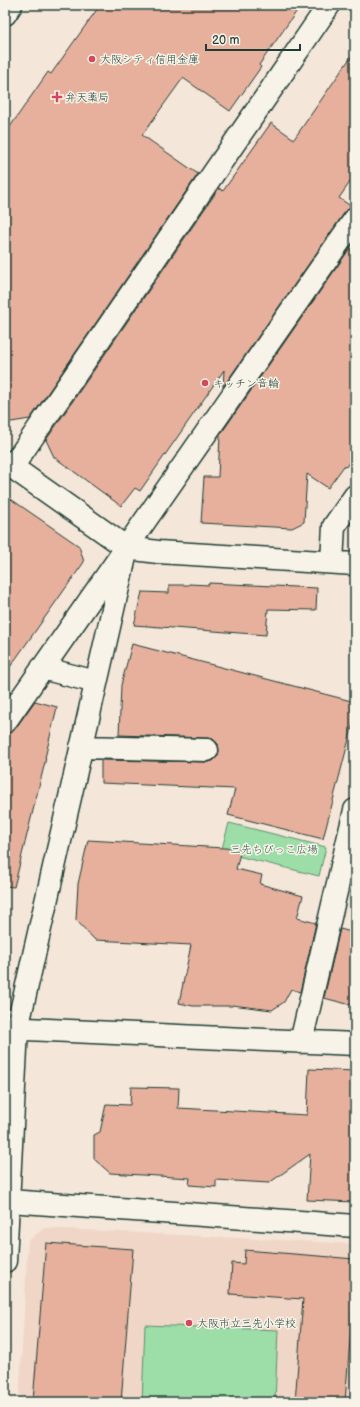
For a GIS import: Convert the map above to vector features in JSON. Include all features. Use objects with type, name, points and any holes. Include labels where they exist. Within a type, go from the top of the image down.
[{"type":"main road","points":[[5,14],[11,5]]},
{"type":"main road","points":[[329,5],[9,464],[127,548],[158,552],[355,564]]},
{"type":"main road","points":[[5,722],[355,218]]},
{"type":"main road","points":[[332,562],[334,526],[355,496]]},
{"type":"main road","points":[[5,1261],[9,1201],[11,1029],[81,747],[127,548]]},
{"type":"main road","points":[[42,668],[96,682]]},
{"type":"main road","points":[[81,747],[206,750]]},
{"type":"main road","points":[[301,1042],[355,810]]},
{"type":"main road","points":[[11,1029],[355,1044]]},
{"type":"main road","points":[[9,1201],[355,1226]]},
{"type":"shaded area","name":"大阪市立三先小学校","points":[[44,1228],[355,1244],[355,1402],[19,1402],[28,1241]]},
{"type":"green space","name":"三先ちびっこ広場","points":[[229,823],[326,847],[319,876],[221,852]]},
{"type":"green space","points":[[145,1325],[278,1330],[275,1402],[142,1402]]},
{"type":"building","points":[[100,5],[301,5],[259,65],[261,67],[230,111],[183,78],[142,135],[198,174],[30,419],[5,423],[5,134],[48,72],[51,74]]},
{"type":"building","points":[[355,51],[355,175],[339,198],[352,207],[345,212],[223,387],[224,370],[140,491],[135,488],[121,506],[54,457],[46,440],[219,188],[223,191],[271,123],[294,139]]},
{"type":"building","points":[[355,241],[355,453],[346,467],[344,466],[328,488],[307,474],[304,522],[292,528],[201,523],[204,477],[218,477],[220,435]]},
{"type":"building","points":[[5,495],[79,546],[84,562],[5,674]]},
{"type":"building","points":[[209,583],[317,588],[316,610],[268,609],[266,635],[134,625],[142,592],[169,593],[169,585],[209,585]]},
{"type":"building","points":[[132,644],[355,702],[355,716],[323,839],[228,815],[235,789],[101,783],[101,760],[207,762],[213,761],[217,757],[219,751],[218,744],[213,739],[207,738],[119,735],[121,685]]},
{"type":"building","points":[[35,701],[57,707],[14,887],[5,886],[5,734],[11,733],[15,729]]},
{"type":"building","points":[[88,840],[241,849],[236,869],[262,875],[260,884],[303,896],[297,918],[316,923],[300,992],[291,989],[284,1002],[272,1010],[232,1005],[193,1006],[179,1003],[191,945],[95,940],[76,920],[78,884]]},
{"type":"building","points":[[340,929],[355,933],[355,1006],[324,998]]},
{"type":"building","points":[[309,1069],[355,1071],[355,1202],[307,1200],[310,1154],[269,1183],[216,1180],[216,1187],[189,1185],[190,1178],[110,1173],[94,1159],[94,1135],[100,1132],[106,1104],[130,1105],[131,1087],[179,1088],[178,1108],[307,1115]]},
{"type":"building","points":[[46,1243],[133,1249],[121,1402],[33,1401]]},
{"type":"building","points":[[245,1250],[355,1259],[355,1303],[353,1303],[345,1402],[295,1402],[303,1299],[230,1294],[232,1263],[244,1264]]},
{"type":"place","name":"大阪シティ信用金庫","points":[[92,59]]},
{"type":"place","name":"弁天薬局","points":[[57,97]]},
{"type":"place","name":"キッチン音輪","points":[[205,383]]},
{"type":"place","name":"大阪市立三先小学校","points":[[189,1323]]}]
